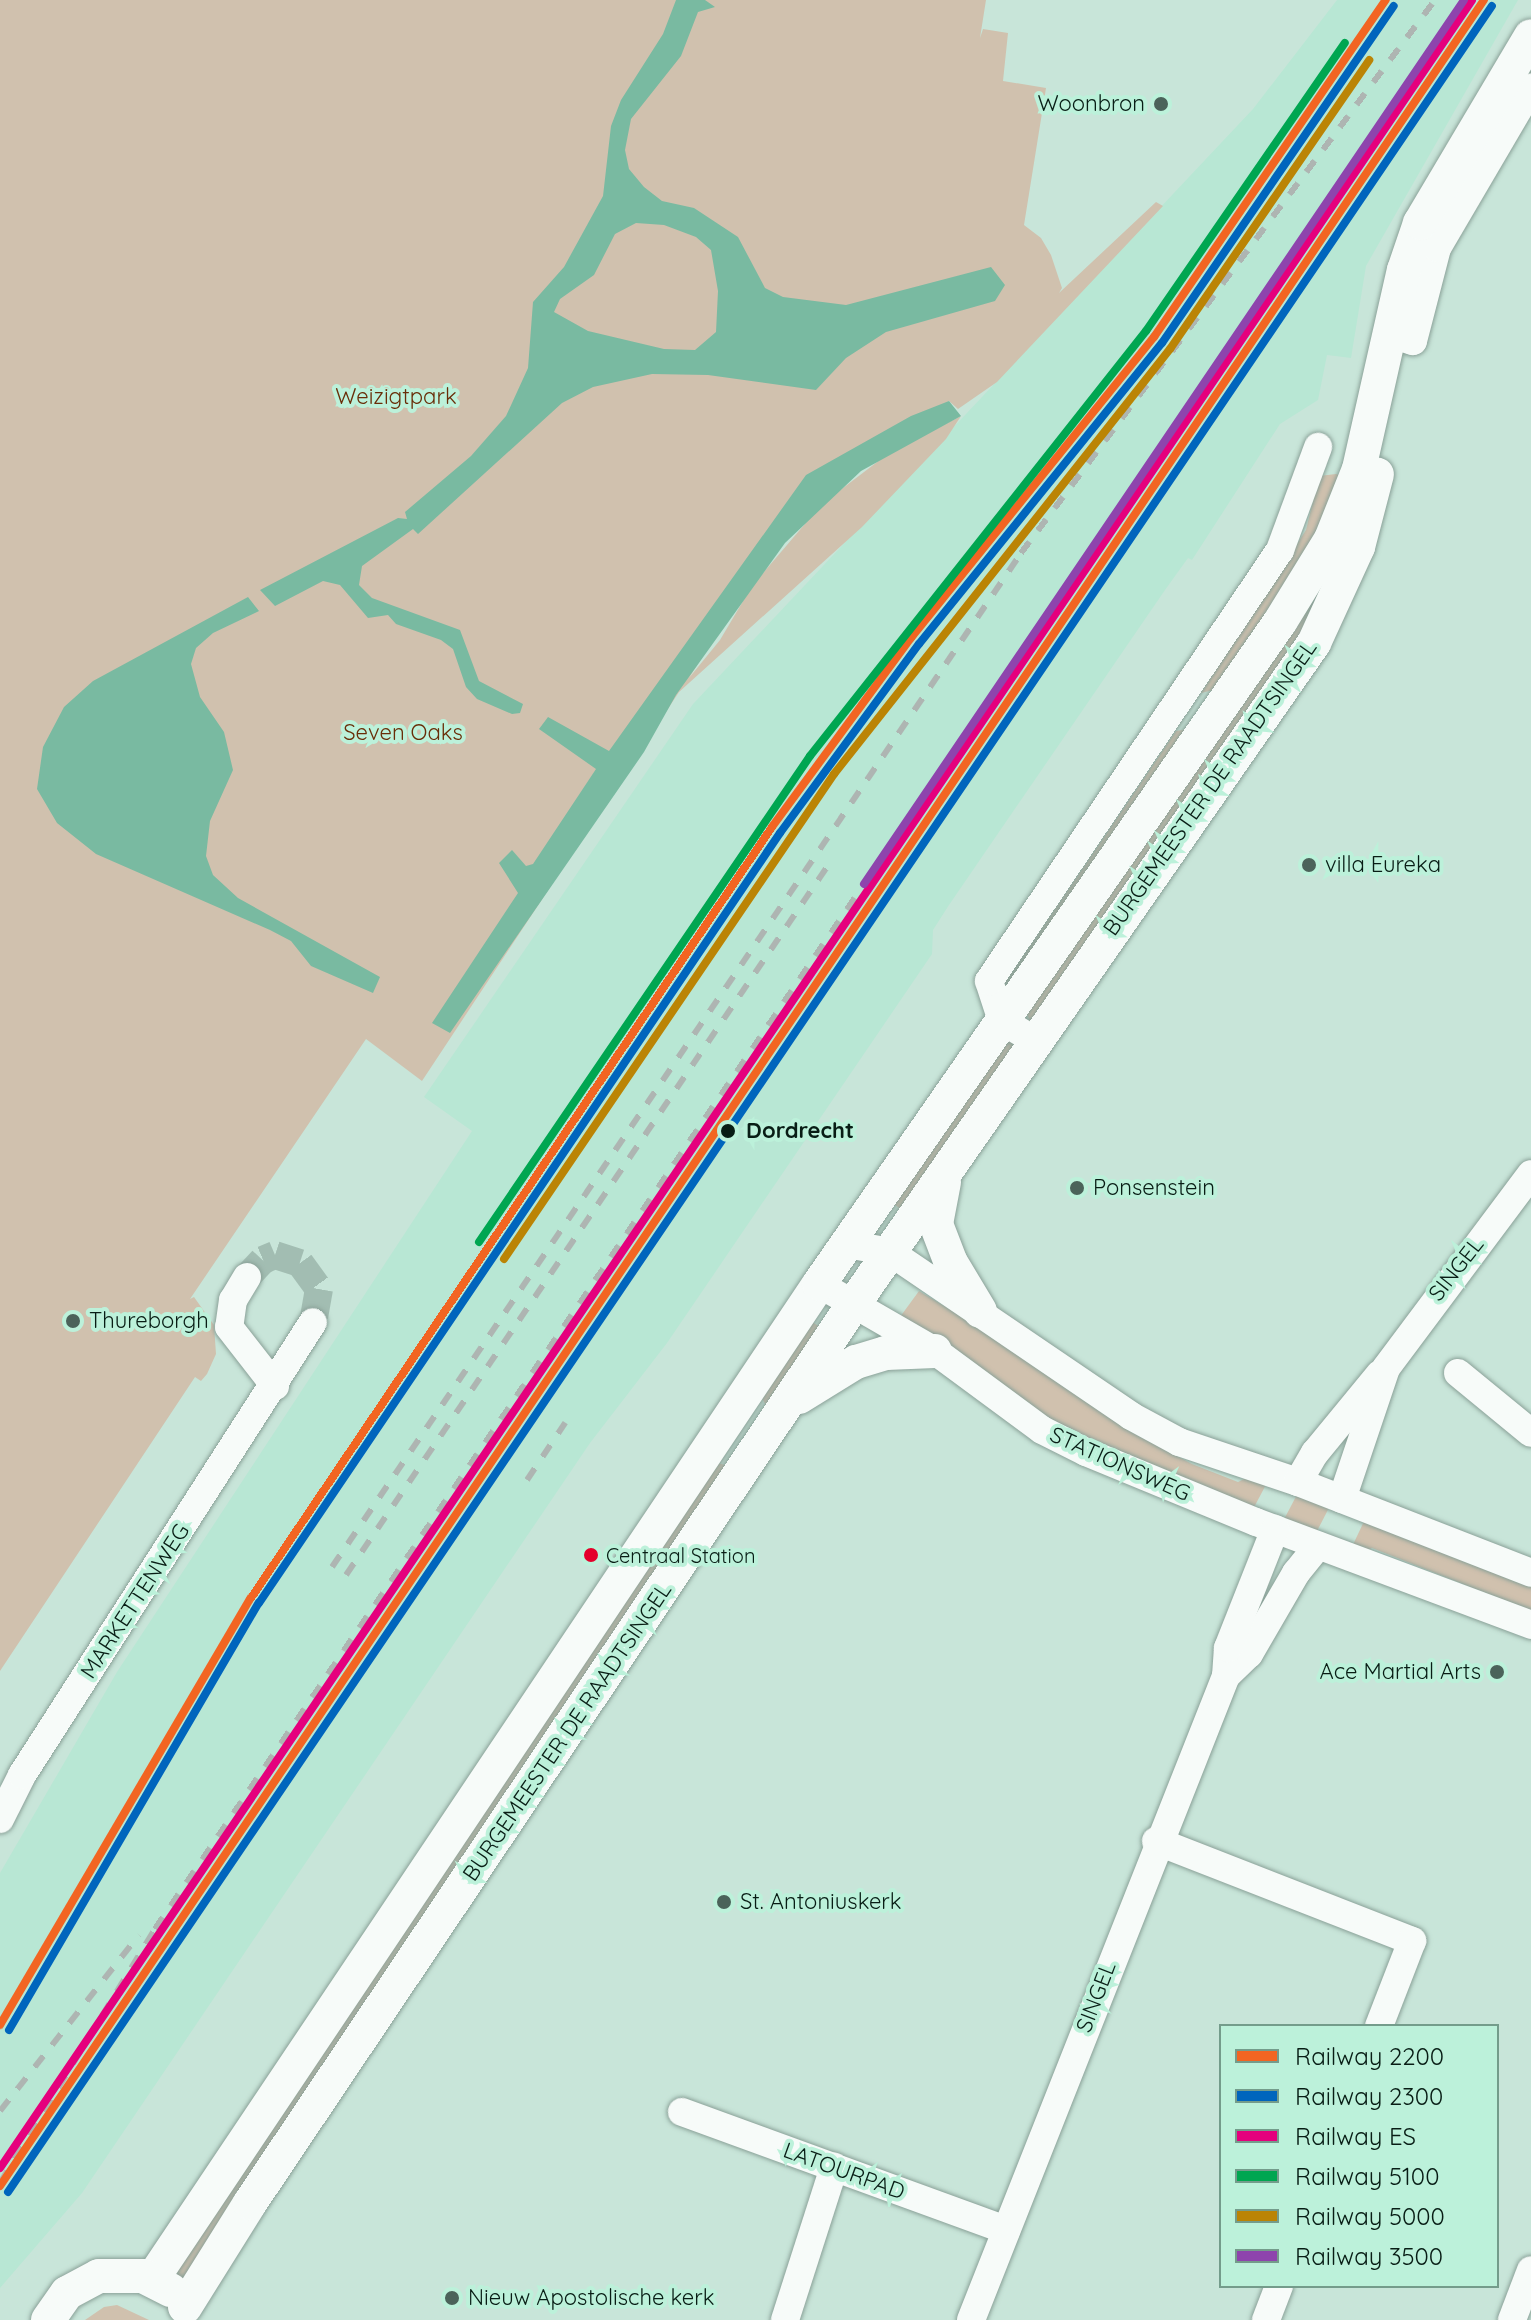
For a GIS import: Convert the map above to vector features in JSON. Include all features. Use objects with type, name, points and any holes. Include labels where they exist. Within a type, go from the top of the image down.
[{"type":"main road","name":"BURGEMEESTER DE RAADTSINGEL","points":[[188,2314],[250,2203],[853,1305],[1034,1040],[1314,643],[1358,547],[1371,430],[1402,338],[1420,223],[1531,36]]},
{"type":"main road","name":"BURGEMEESTER DE RAADTSINGEL","points":[[153,2278],[630,1573],[819,1284],[1280,622],[1368,471]]},
{"type":"main road","points":[[955,1156],[936,1224],[950,1261],[980,1311]]},
{"type":"main road","points":[[783,1410],[821,1380],[856,1362],[886,1353],[935,1351]]},
{"type":"main road","points":[[48,2320],[67,2293],[88,2279],[111,2274],[153,2278],[188,2314]]},
{"type":"street","name":"BURGEMEESTER DE RAADTSINGEL","points":[[1402,338],[1437,248],[1531,88]]},
{"type":"street","points":[[1034,1040],[1002,1021],[989,981],[1280,550],[1316,455],[1368,471]]},
{"type":"street","name":"SINGEL","points":[[1298,1482],[1315,1453],[1386,1368],[1531,1174]]},
{"type":"street","points":[[847,1244],[890,1252]]},
{"type":"street","name":"STATIONSWEG","points":[[890,1252],[1131,1416],[1179,1442],[1298,1482],[1531,1573]]},
{"type":"street","points":[[247,1277],[233,1300],[229,1327],[275,1386]]},
{"type":"street","name":"STATIONSWEG","points":[[819,1284],[935,1351],[1042,1430],[1275,1529],[1531,1625]]},
{"type":"street","name":"MARKETTENWEG","points":[[0,1819],[22,1775],[275,1386],[313,1322]]},
{"type":"street","name":"SINGEL","points":[[1342,1499],[1386,1368]]},
{"type":"street","points":[[1458,1373],[1531,1433]]},
{"type":"street","name":"SINGEL","points":[[971,2320],[1156,1841],[1226,1676],[1228,1648],[1275,1529]]},
{"type":"street","name":"SINGEL","points":[[1226,1676],[1249,1654],[1296,1573],[1318,1546]]},
{"type":"street","points":[[1156,1841],[1412,1941],[1380,2024]]},
{"type":"street","name":"LATOURPAD","points":[[682,2112],[1006,2230]]},
{"type":"street","points":[[785,2320],[834,2167]]},
{"type":"street","points":[[1512,2320],[1531,2270]]},
{"type":"street","points":[[1266,2320],[1278,2288]]},
{"type":"shaded area","points":[[676,0],[705,0],[715,7],[698,12],[681,56],[631,119],[625,150],[629,169],[644,187],[662,201],[694,208],[738,237],[765,288],[783,297],[846,305],[991,267],[1005,285],[995,301],[886,332],[846,358],[816,390],[708,375],[652,374],[593,387],[562,403],[418,534],[413,529],[362,566],[359,585],[372,598],[460,630],[479,681],[523,704],[520,713],[512,714],[477,699],[466,687],[453,649],[441,640],[396,624],[388,615],[368,618],[340,585],[323,581],[275,606],[260,590],[398,518],[407,519],[405,512],[471,456],[506,416],[528,368],[533,302],[564,267],[603,196],[611,126],[621,100],[663,34]],"holes":[[[636,223],[664,225],[696,237],[711,250],[718,291],[716,332],[695,350],[664,349],[588,331],[554,312],[560,299],[594,275],[615,234]]]},
{"type":"shaded area","points":[[1337,0],[1518,0],[1366,266],[1351,358],[1327,355],[1318,400],[1280,424],[1192,560],[1188,558],[1165,590],[949,905],[933,930],[932,954],[667,1343],[590,1443],[82,2193],[0,2288],[0,1873],[117,1672],[472,1131],[424,1097],[693,704],[1253,109]]},
{"type":"shaded area","points":[[949,401],[961,416],[861,471],[785,543],[676,695],[644,752],[450,1033],[432,1023],[518,893],[499,863],[512,850],[526,866],[533,864],[596,769],[539,729],[548,717],[609,751],[806,475],[911,416]]},
{"type":"shaded area","points":[[248,597],[259,611],[213,633],[196,648],[191,664],[200,697],[224,732],[233,770],[210,821],[206,856],[213,875],[238,898],[380,977],[373,993],[311,966],[291,941],[270,930],[96,854],[57,823],[37,789],[43,747],[64,707],[93,681]]},
{"type":"green space","name":"Weizigtpark","points":[[0,0],[986,0],[980,38],[983,29],[1008,33],[1003,81],[1046,88],[1024,225],[1041,238],[1051,255],[1062,288],[1059,293],[1156,202],[1163,206],[997,382],[958,409],[949,401],[855,467],[759,566],[689,678],[720,640],[752,586],[822,504],[889,453],[961,416],[946,439],[862,527],[679,692],[422,1081],[366,1039],[190,1299],[194,1297],[214,1325],[216,1354],[207,1374],[201,1381],[195,1377],[0,1671]]},
{"type":"green space","points":[[1336,474],[1349,478],[1230,686],[1201,693],[1306,530],[1319,476]]},
{"type":"green space","points":[[1340,539],[1304,640],[1031,1024],[1025,1009]]},
{"type":"green space","points":[[1201,727],[1004,998],[999,992],[1176,731]]},
{"type":"green space","points":[[1007,1035],[1021,1046],[904,1211],[892,1203]]},
{"type":"green space","points":[[919,1291],[1006,1343],[1126,1429],[1192,1464],[1238,1482],[1256,1473],[1269,1479],[1251,1513],[1100,1453],[900,1317]]},
{"type":"green space","points":[[812,1322],[825,1330],[766,1405],[761,1397]]},
{"type":"green space","points":[[718,1463],[725,1465],[181,2284],[175,2274]]},
{"type":"green space","points":[[1300,1489],[1332,1502],[1316,1533],[1281,1525]]},
{"type":"green space","points":[[1367,1515],[1531,1577],[1531,1611],[1372,1548],[1358,1555],[1350,1551]]},
{"type":"green space","points":[[117,2305],[149,2320],[85,2320],[104,2307]]},
{"type":"tunnel","points":[[247,1277],[263,1260],[275,1255],[300,1263],[319,1289],[313,1322]]},
{"type":"railway","points":[[332,1567],[1021,553],[1435,0]]},
{"type":"railway","points":[[346,1575],[831,861]]},
{"type":"railway","points":[[0,2183],[155,1929],[864,884]]},
{"type":"railway","points":[[527,1480],[565,1423]]},
{"type":"railway","points":[[0,2111],[139,1935]]},
{"type":"rail line","name":"2200","points":[[0,2025],[251,1598],[772,827],[911,638],[1154,337],[1386,0]]},
{"type":"rail line","name":"3500","points":[[864,884],[1464,0]]},
{"type":"rail line","name":"ES","points":[[0,2168],[1472,0]]},
{"type":"rail line","name":"2200","points":[[0,2186],[1484,0]]},
{"type":"rail line","name":"2300","points":[[9,2030],[259,1603],[780,833],[919,644],[1162,343],[1394,6]]},
{"type":"rail line","name":"2300","points":[[8,2192],[1492,6]]},
{"type":"rail line","name":"5100","points":[[479,1242],[810,756],[1146,331],[1345,43]]},
{"type":"rail line","name":"5000","points":[[504,1259],[834,774],[1170,349],[1369,60]]},
{"type":"place","name":"Woonbron","points":[[1161,104]]},
{"type":"place","name":"villa Eureka","points":[[1309,865]]},
{"type":"place","name":"Dordrecht","points":[[728,1131]]},
{"type":"place","name":"Ponsenstein","points":[[1077,1188]]},
{"type":"place","name":"Thureborgh","points":[[73,1321]]},
{"type":"place","name":"Centraal Station","points":[[591,1555]]},
{"type":"place","name":"Ace Martial Arts","points":[[1497,1672]]},
{"type":"place","name":"St. Antoniuskerk","points":[[724,1902]]},
{"type":"place","name":"Nieuw Apostolische kerk","points":[[452,2298]]},
{"type":"park label","name":"Seven Oaks","points":[[403,733]]}]
